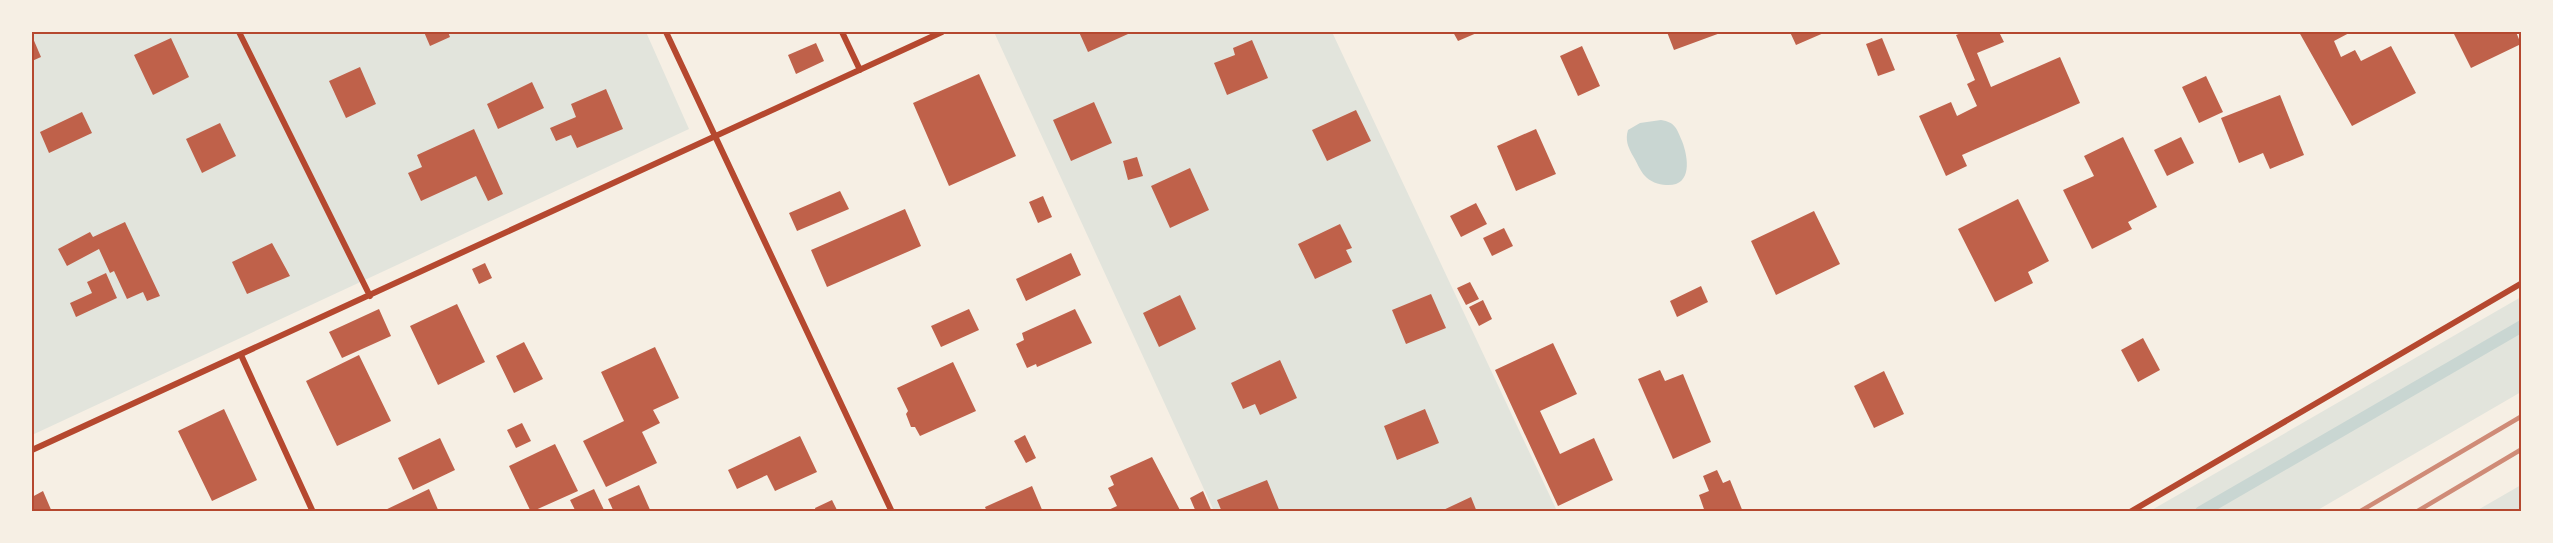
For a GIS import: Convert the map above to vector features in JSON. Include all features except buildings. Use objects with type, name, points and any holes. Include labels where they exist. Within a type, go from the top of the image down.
[{"type":"street","points":[[239,32],[370,296]]},
{"type":"street","points":[[666,32],[892,512]]},
{"type":"street","points":[[842,32],[860,70]]},
{"type":"street","points":[[32,450],[942,32]]},
{"type":"street","points":[[2130,512],[2522,283]]},
{"type":"street","points":[[241,355],[313,512]]},
{"type":"shaded area","points":[[32,32],[646,32],[689,129],[32,435]]},
{"type":"shaded area","points":[[994,32],[1332,32],[1557,511],[1214,511]]},
{"type":"shaded area","points":[[1661,120],[1675,127],[1686,156],[1684,177],[1680,182],[1674,184],[1660,184],[1647,178],[1631,153],[1628,143],[1628,130],[1640,123]]},
{"type":"shaded area","points":[[2521,297],[2521,392],[2316,511],[2150,511]]},
{"type":"shaded area","points":[[2521,485],[2521,511],[2476,511]]},
{"type":"waterway","points":[[2201,512],[2522,326]]},
{"type":"railway","points":[[2359,512],[2522,416]]},
{"type":"railway","points":[[2416,512],[2522,449]]}]
